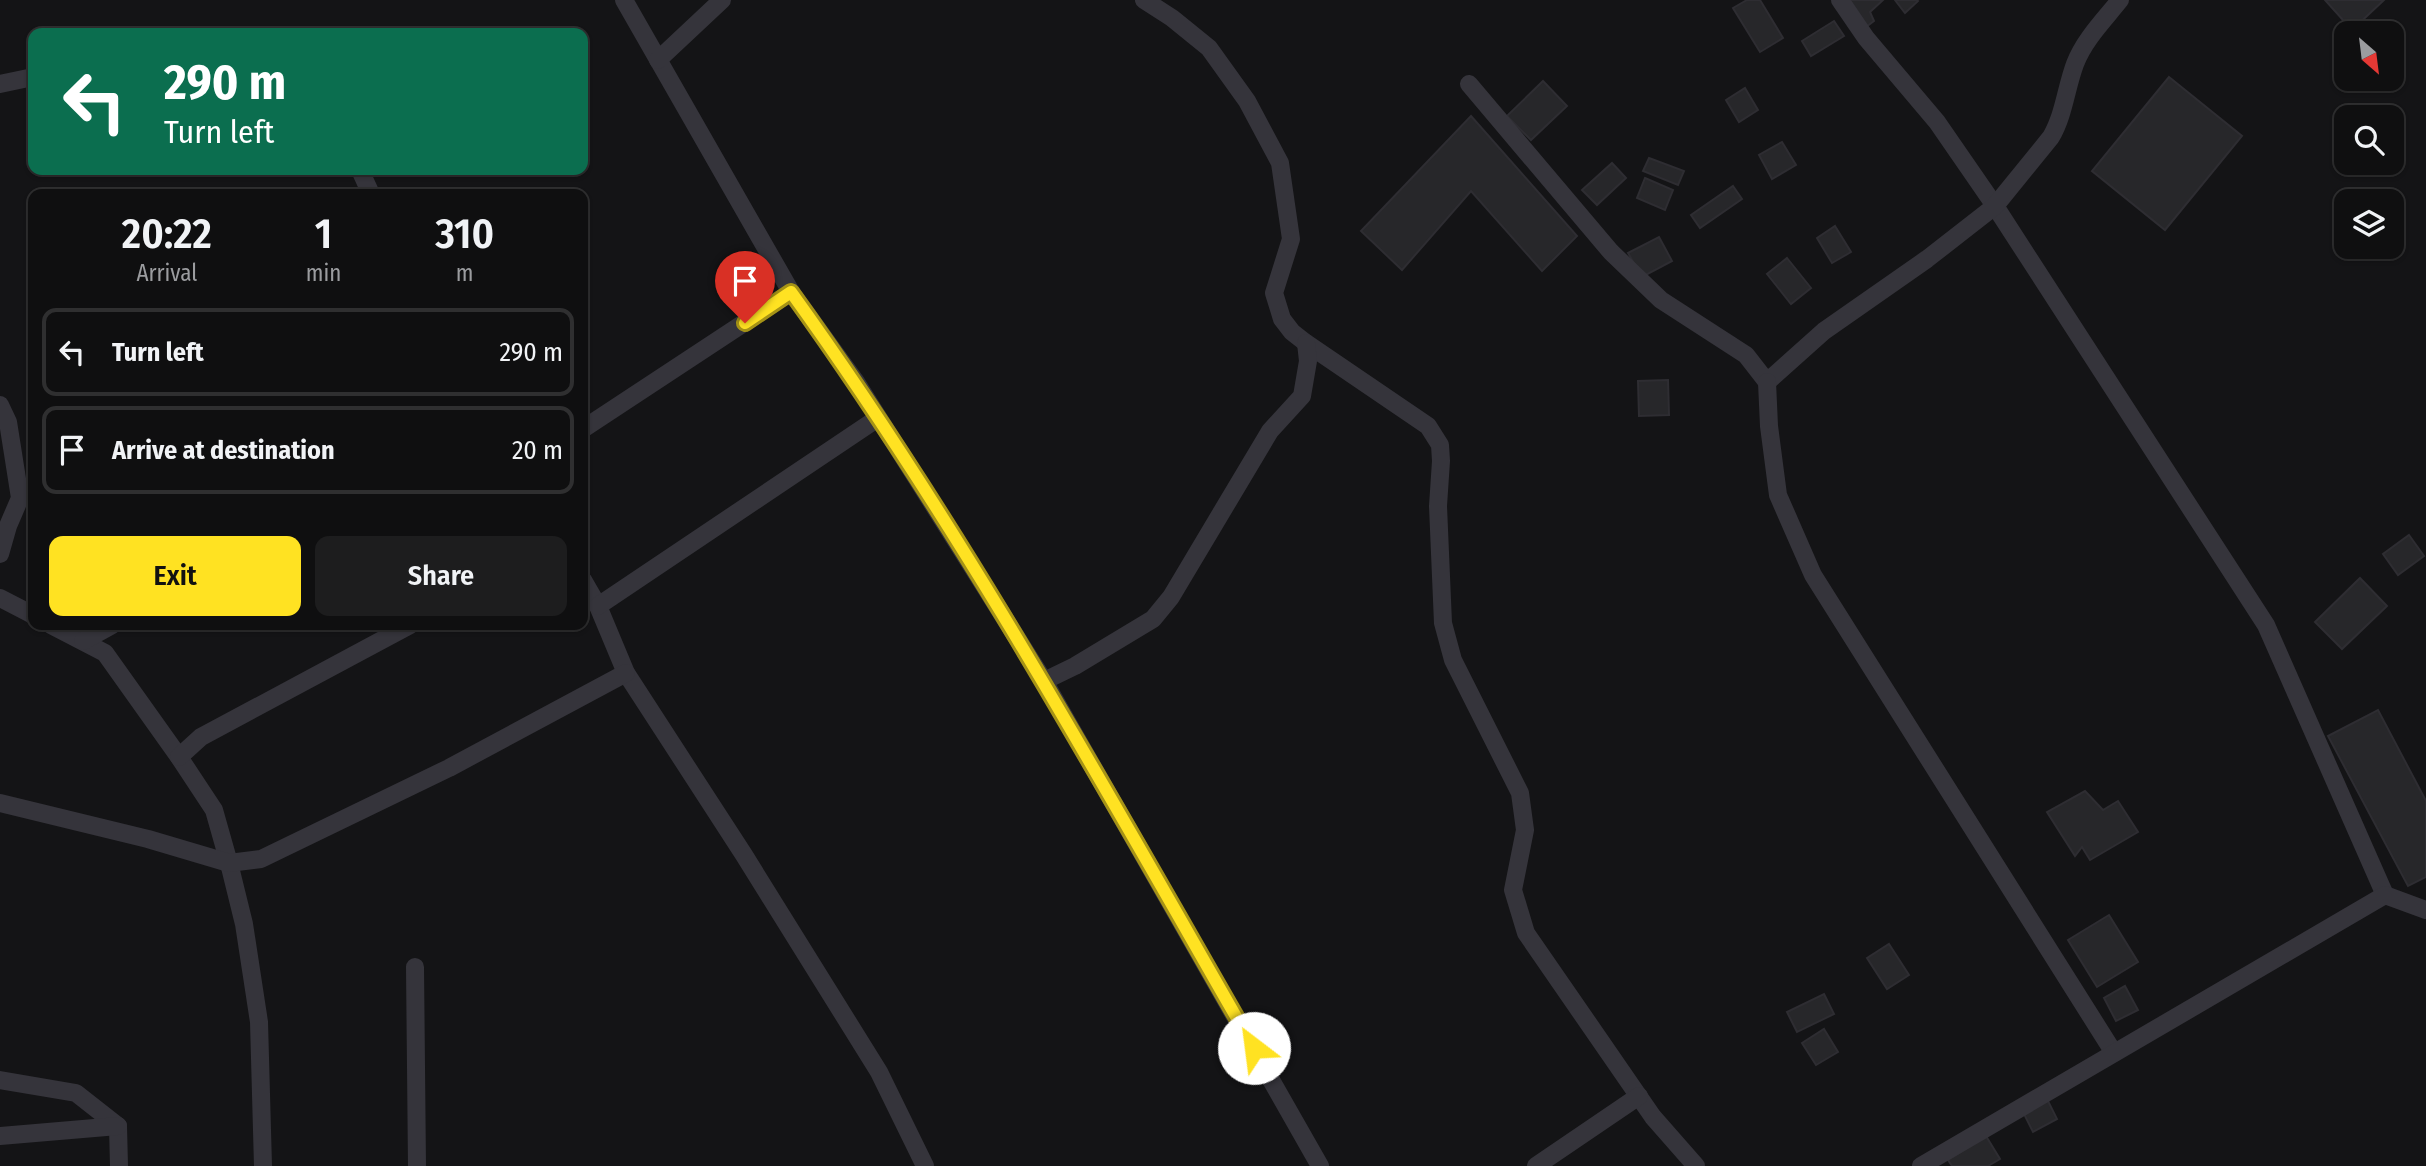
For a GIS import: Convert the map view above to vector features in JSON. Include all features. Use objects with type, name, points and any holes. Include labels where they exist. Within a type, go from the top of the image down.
[{"type":"street","points":[[624,0],[791,292],[856,382],[1044,681],[1321,1166]]},
{"type":"street","points":[[658,60],[722,0]]},
{"type":"street","points":[[1144,0],[1172,18],[1209,48],[1247,102],[1280,163],[1291,239],[1274,293],[1282,318],[1292,332],[1306,343],[1428,426],[1440,444],[1438,506],[1443,623],[1453,660],[1520,793],[1525,830],[1513,890],[1526,933],[1653,1117],[1696,1166]]},
{"type":"street","points":[[1840,0],[1866,38],[1937,122],[1995,206],[2266,625],[2385,895],[2426,910]]},
{"type":"street","points":[[1767,383],[1824,331],[1927,259],[1995,206],[2051,137],[2058,125],[2076,61],[2120,0]]},
{"type":"street","points":[[0,84],[28,78]]},
{"type":"street","points":[[1469,84],[1611,252],[1661,300],[1746,355],[1767,383],[1769,426],[1778,495],[1813,575],[2114,1053]]},
{"type":"street","points":[[588,426],[791,292]]},
{"type":"street","points":[[1044,681],[1075,666],[1153,619],[1171,597],[1270,431],[1302,396],[1308,361],[1306,343]]},
{"type":"street","points":[[0,405],[8,422],[20,498],[0,554]]},
{"type":"street","points":[[598,606],[878,418]]},
{"type":"street","points":[[588,589],[626,673],[744,855],[879,1072],[925,1166]]},
{"type":"street","points":[[0,598],[28,612]]},
{"type":"street","points":[[60,630],[105,653],[214,810],[244,924],[259,1022],[263,1166]]},
{"type":"street","points":[[83,642],[103,630]]},
{"type":"street","points":[[179,757],[201,737],[401,630]]},
{"type":"street","points":[[1,806],[148,839],[229,863],[261,859],[449,768],[626,673]]},
{"type":"street","points":[[1921,1166],[2385,895]]},
{"type":"street","points":[[415,967],[417,1166]]},
{"type":"street","points":[[0,1080],[76,1093],[118,1126]]},
{"type":"street","points":[[1536,1166],[1639,1096]]},
{"type":"street","points":[[0,1136],[118,1126]]},
{"type":"street","points":[[118,1126],[119,1166]]},
{"type":"building","points":[[1747,0],[1760,0],[1783,38],[1760,52],[1733,8]]},
{"type":"building","points":[[1850,0],[1883,0],[1870,12],[1874,21],[1866,27]]},
{"type":"building","points":[[1895,0],[1917,0],[1918,1],[1905,13]]},
{"type":"building","points":[[2325,0],[2384,0],[2362,21],[2344,21]]},
{"type":"building","points":[[1834,21],[1844,36],[1811,56],[1802,41]]},
{"type":"building","points":[[2169,77],[2242,136],[2165,230],[2092,171]]},
{"type":"building","points":[[1543,81],[1567,106],[1531,140],[1507,116]]},
{"type":"building","points":[[1745,88],[1758,110],[1739,122],[1726,100]]},
{"type":"building","points":[[1471,116],[1577,236],[1542,271],[1471,191],[1402,270],[1361,231]]},
{"type":"building","points":[[1782,142],[1796,165],[1772,179],[1759,155]]},
{"type":"building","points":[[1649,158],[1684,171],[1678,185],[1643,171]]},
{"type":"building","points":[[1612,163],[1626,178],[1597,205],[1582,190]]},
{"type":"building","points":[[1645,178],[1673,190],[1665,210],[1637,198]]},
{"type":"building","points":[[1733,186],[1742,199],[1700,228],[1691,215]]},
{"type":"building","points":[[1835,226],[1851,252],[1832,263],[1817,238]]},
{"type":"building","points":[[1659,237],[1672,261],[1642,277],[1628,253]]},
{"type":"building","points":[[1787,258],[1811,288],[1791,304],[1767,274]]},
{"type":"building","points":[[1668,380],[1669,415],[1639,416],[1638,381]]},
{"type":"building","points":[[2409,535],[2424,556],[2398,575],[2383,554]]},
{"type":"building","points":[[2360,578],[2387,606],[2342,649],[2315,622]]},
{"type":"building","points":[[2378,710],[2426,801],[2426,877],[2408,886],[2328,736]]},
{"type":"building","points":[[2085,791],[2103,810],[2118,801],[2138,832],[2090,860],[2082,847],[2075,856],[2047,812]]},
{"type":"building","points":[[2109,915],[2138,962],[2097,987],[2068,940]]},
{"type":"building","points":[[1889,944],[1909,975],[1887,989],[1867,958]]},
{"type":"building","points":[[2125,986],[2138,1010],[2116,1021],[2104,998]]},
{"type":"building","points":[[1824,994],[1834,1014],[1797,1032],[1787,1012]]},
{"type":"building","points":[[1824,1029],[1838,1052],[1816,1065],[1802,1043]]},
{"type":"building","points":[[2046,1097],[2057,1119],[2033,1132],[2022,1110]]},
{"type":"building","points":[[1986,1136],[2000,1159],[1988,1166],[1952,1166],[1948,1160]]},
{"type":"route","points":[[745,323],[791,292],[856,382],[1044,681],[1254,1048]]}]
